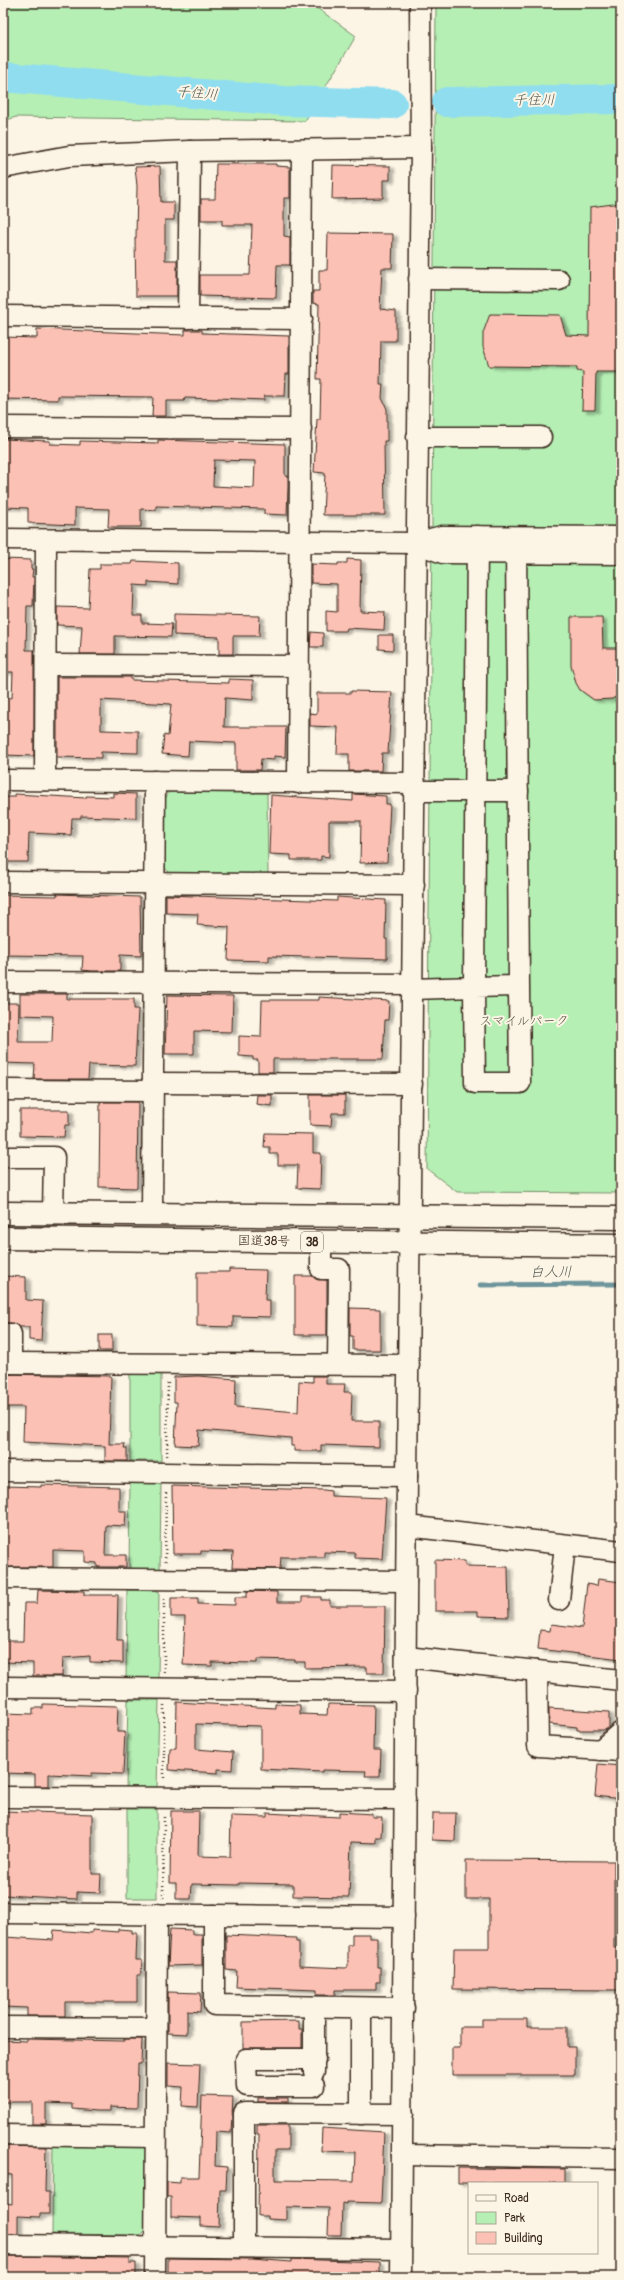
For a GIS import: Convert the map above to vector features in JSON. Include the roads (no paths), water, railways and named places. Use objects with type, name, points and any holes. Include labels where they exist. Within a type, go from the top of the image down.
[{"type":"highway","name":"国道38号","points":[[3,1212],[621,1218]]},
{"type":"highway","name":"国道38号","points":[[3,1238],[621,1245]]},
{"type":"street","points":[[401,2277],[406,1581],[411,1243],[416,543],[421,148],[420,3]]},
{"type":"street","points":[[3,168],[70,156],[190,151],[421,148]]},
{"type":"street","points":[[298,783],[297,666],[300,543],[302,150]]},
{"type":"street","points":[[188,318],[190,151]]},
{"type":"street","points":[[419,279],[559,280]]},
{"type":"street","points":[[3,316],[302,319]]},
{"type":"street","points":[[3,427],[301,429]]},
{"type":"street","points":[[417,436],[541,437]]},
{"type":"street","points":[[3,539],[416,543],[442,536],[477,545],[516,545],[621,537]]},
{"type":"street","points":[[45,780],[46,540]]},
{"type":"street","points":[[477,545],[474,791],[475,1083],[520,1083],[516,545]]},
{"type":"street","points":[[516,545],[621,554]]},
{"type":"street","points":[[46,665],[297,666]]},
{"type":"street","points":[[3,780],[298,783],[415,787],[474,791],[518,791]]},
{"type":"street","points":[[152,1213],[154,982],[153,883],[155,781]]},
{"type":"street","points":[[3,882],[414,885]]},
{"type":"street","points":[[3,982],[154,982],[474,987],[519,986]]},
{"type":"street","points":[[3,1090],[412,1084]]},
{"type":"street","points":[[3,1157],[54,1157],[53,1213]]},
{"type":"street","points":[[321,1242],[321,1269],[339,1269],[338,1364]]},
{"type":"street","points":[[3,1334],[11,1334],[7,1363],[409,1365]]},
{"type":"street","points":[[3,1470],[167,1471],[407,1476]]},
{"type":"street","points":[[407,1526],[621,1551]]},
{"type":"street","points":[[559,1600],[565,1545]]},
{"type":"street","points":[[3,1578],[406,1581]]},
{"type":"street","points":[[406,1657],[621,1680]]},
{"type":"street","points":[[537,1671],[538,1746],[621,1751]]},
{"type":"street","points":[[3,1687],[406,1691]]},
{"type":"street","points":[[600,1750],[621,1732]]},
{"type":"street","points":[[3,1797],[405,1799]]},
{"type":"street","points":[[3,1913],[404,1917]]},
{"type":"street","points":[[155,2277],[156,2028],[160,1914]]},
{"type":"street","points":[[214,1915],[214,2005],[404,2008]]},
{"type":"street","points":[[314,2007],[314,2114]]},
{"type":"street","points":[[361,2008],[361,2114]]},
{"type":"street","points":[[3,2027],[156,2028]]},
{"type":"street","points":[[314,2086],[247,2086],[246,2059],[315,2059]]},
{"type":"street","points":[[244,2246],[244,2113],[403,2114]]},
{"type":"street","points":[[3,2135],[155,2137]]},
{"type":"street","points":[[402,2154],[621,2158]]},
{"type":"street","points":[[3,2245],[244,2246],[402,2249]]},
{"type":"waterway","name":"千住川","points":[[3,77],[284,101],[392,104]]},
{"type":"waterway","name":"千住川","points":[[447,102],[621,99]]},
{"type":"waterway","name":"白人川","points":[[480,1285],[621,1284]]},
{"type":"park label","name":"スマイルパーク","points":[[524,1021]]}]
